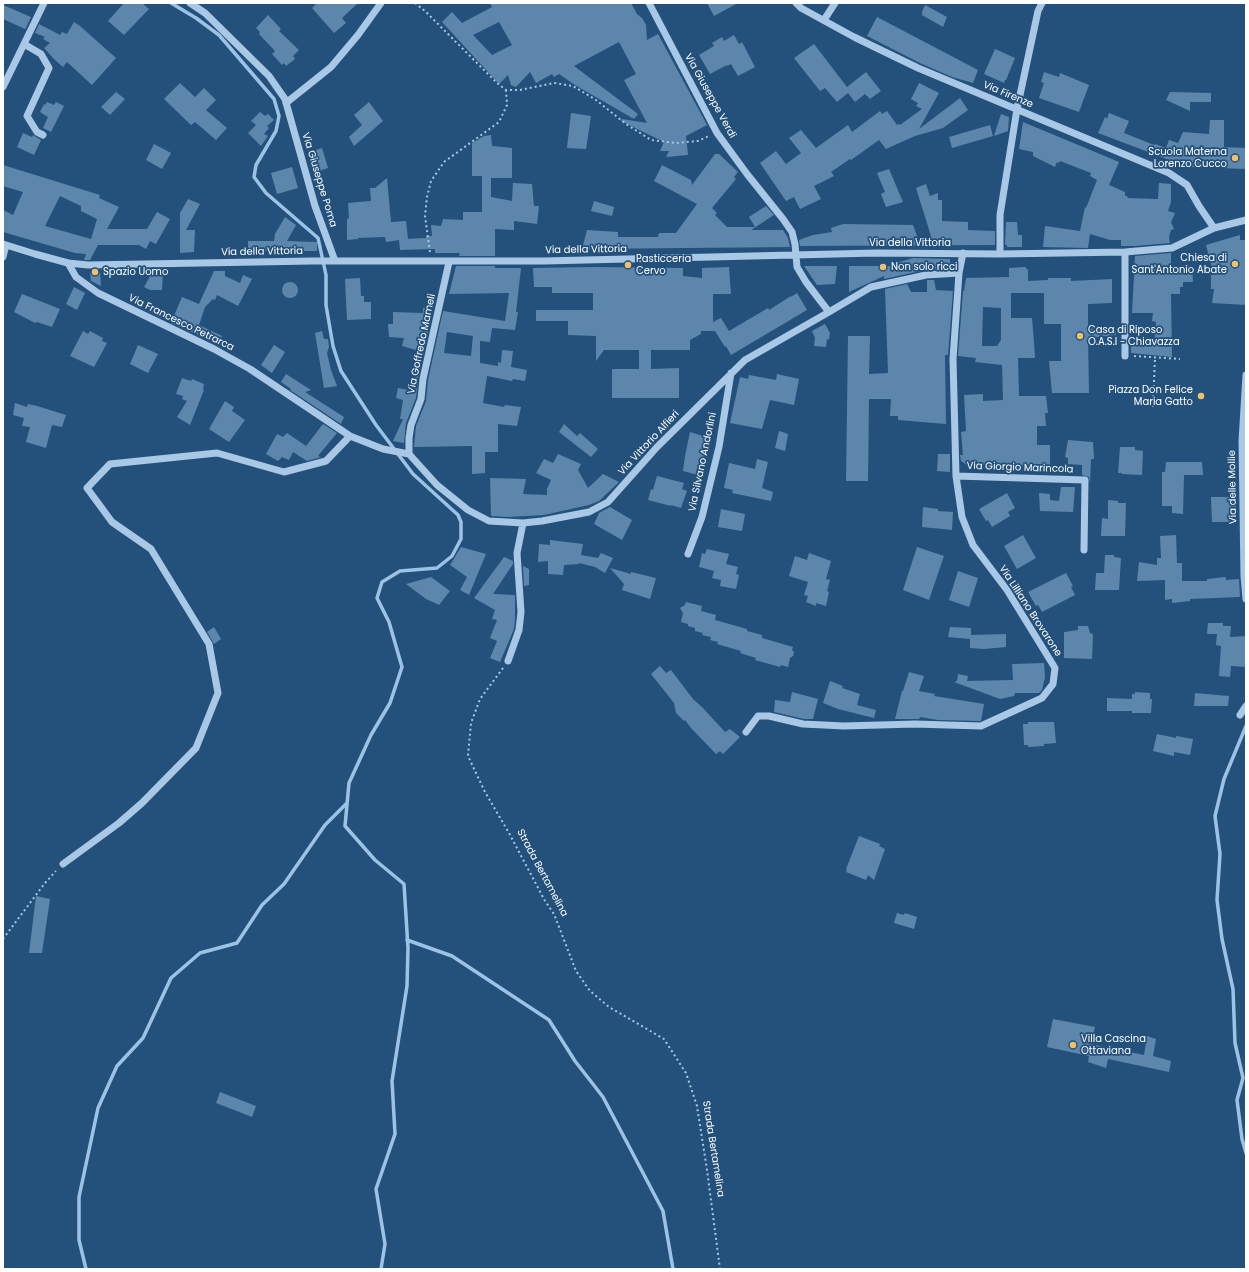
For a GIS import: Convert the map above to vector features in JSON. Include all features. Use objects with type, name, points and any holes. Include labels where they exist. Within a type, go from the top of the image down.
[{"type":"street","points":[[3,87],[44,3]]},
{"type":"street","name":"Via Giuseppe Poma","points":[[190,3],[205,13],[269,76],[285,99],[316,206],[335,261]]},
{"type":"street","points":[[286,103],[331,67],[381,3]]},
{"type":"street","name":"Via Giuseppe Verdi","points":[[649,3],[717,133],[792,232],[795,244],[797,267],[806,282],[829,312]]},
{"type":"street","name":"Via Firenze","points":[[796,3],[801,8],[854,37],[918,68],[1169,173],[1187,185],[1214,228]]},
{"type":"street","points":[[824,20],[834,3]]},
{"type":"street","points":[[1000,254],[1000,215],[1017,109],[1038,11],[1042,3]]},
{"type":"street","points":[[24,44],[41,54],[49,68],[27,116],[37,132],[43,135]]},
{"type":"street","points":[[1214,228],[1246,220]]},
{"type":"street","name":"Via della Vittoria","points":[[4,244],[68,263],[88,265],[312,261],[449,262],[619,260],[877,253],[1000,254],[1125,252],[1172,248],[1214,228]]},
{"type":"street","points":[[3,257],[4,244]]},
{"type":"street","points":[[1125,252],[1125,356]]},
{"type":"street","name":"Via Lilliano Brovarone","points":[[746,732],[758,716],[769,716],[803,724],[844,726],[915,724],[981,726],[1042,698],[1053,684],[1055,668],[1006,590],[973,545],[962,517],[956,476],[953,360],[958,273],[963,253]]},
{"type":"street","name":"Via Goffredo Mameli","points":[[409,454],[411,425],[421,399],[423,379],[449,262]]},
{"type":"street","name":"Via Francesco Petrarca","points":[[68,263],[76,277],[98,293],[214,348],[250,369],[350,436]]},
{"type":"street","name":"Via Vittorio Alfieri","points":[[409,454],[437,485],[468,510],[489,521],[523,523],[589,512],[608,502],[657,447],[745,360],[871,287],[926,275],[958,273]]},
{"type":"street","name":"Via Silvano Andorlini","points":[[688,554],[702,517],[719,447],[731,373]]},
{"type":"street","name":"Via delle Mollie","points":[[1246,375],[1242,441],[1244,576],[1246,599]]},
{"type":"street","points":[[63,864],[119,823],[142,803],[196,748],[218,692],[209,644],[151,549],[112,522],[88,488],[110,464],[217,454],[284,472],[326,461],[350,436],[383,449],[409,454]]},
{"type":"street","name":"Via Giorgio Marincola","points":[[956,476],[1085,480],[1084,550]]},
{"type":"street","points":[[508,661],[519,630],[521,612],[517,553],[523,523]]},
{"type":"street","points":[[1240,715],[1246,706]]},
{"type":"path","points":[[415,3],[506,90],[520,90],[554,83],[573,86],[596,100],[626,124],[651,140],[676,143],[698,141],[717,133]]},
{"type":"path","points":[[431,262],[426,216],[427,196],[431,181],[444,162],[499,122],[507,105],[506,90]]},
{"type":"path","points":[[1125,356],[1180,359]]},
{"type":"path","points":[[1153,407],[1155,357]]},
{"type":"path","name":"Strada Bertamelina","points":[[508,661],[480,699],[471,723],[468,756],[485,792],[509,833],[545,902],[554,914],[576,971],[590,991],[609,1006],[664,1039],[686,1073],[697,1106],[720,1269]]},
{"type":"path","points":[[3,939],[45,883],[63,864]]},
{"type":"building","points":[[124,3],[142,3],[149,9],[124,35],[108,21]]},
{"type":"building","points":[[317,3],[358,3],[342,18],[346,23],[334,33],[312,8]]},
{"type":"building","points":[[490,3],[631,3],[637,14],[642,18],[646,25],[647,40],[658,34],[707,125],[686,136],[688,155],[666,157],[669,151],[660,151],[664,142],[621,121],[622,119],[647,123],[624,80],[636,74],[619,42],[574,66],[638,114],[634,119],[575,85],[559,74],[554,77],[552,74],[536,83],[530,72],[516,87],[511,85],[508,75],[499,84],[442,22],[452,12],[462,23],[492,7]],"holes":[[[499,22],[512,45],[492,55],[473,35]]]},
{"type":"building","points":[[707,3],[738,3],[714,16]]},
{"type":"building","points":[[3,5],[31,17],[25,29],[3,19]]},
{"type":"building","points":[[925,5],[947,17],[943,27],[922,15]]},
{"type":"building","points":[[268,15],[281,29],[279,31],[299,50],[293,56],[295,59],[286,66],[284,63],[282,65],[272,54],[275,51],[259,34],[260,32],[256,28]]},
{"type":"building","points":[[877,17],[978,70],[973,83],[952,77],[920,63],[867,36]]},
{"type":"building","points":[[74,22],[116,58],[92,85],[67,62],[63,67],[55,60],[44,48],[50,43],[43,39],[45,37],[35,33],[39,24],[60,35],[62,32],[67,34]]},
{"type":"building","points":[[734,35],[739,44],[742,42],[755,67],[738,76],[731,64],[710,74],[699,55],[714,46],[712,43],[722,37],[724,41]]},
{"type":"building","points":[[814,44],[847,87],[866,72],[881,91],[870,99],[865,94],[855,102],[848,93],[837,102],[825,88],[820,91],[794,58]]},
{"type":"building","points":[[995,49],[1015,58],[1004,83],[984,74]]},
{"type":"building","points":[[1044,72],[1059,77],[1060,73],[1089,85],[1079,112],[1039,98],[1044,83],[1041,82]]},
{"type":"building","points":[[180,83],[195,97],[204,88],[216,100],[206,110],[227,128],[216,140],[195,122],[191,125],[164,99]]},
{"type":"building","points":[[919,83],[939,93],[919,129],[960,98],[968,110],[943,128],[915,136],[886,149],[879,140],[831,172],[834,176],[814,186],[821,199],[800,209],[794,197],[786,201],[760,163],[776,151],[786,164],[801,153],[789,138],[801,130],[816,148],[848,125],[852,132],[880,111],[882,114],[887,111],[897,125],[900,125],[922,109],[916,106],[918,103],[911,99]]},
{"type":"building","points":[[116,92],[125,99],[110,115],[101,107]]},
{"type":"building","points":[[1170,92],[1211,93],[1211,102],[1190,102],[1190,111],[1166,100]]},
{"type":"building","points":[[47,102],[54,105],[56,102],[64,106],[51,132],[43,128],[48,117],[40,112],[44,104],[45,105]]},
{"type":"building","points":[[369,102],[383,121],[354,146],[349,137],[362,125],[354,115]]},
{"type":"building","points":[[260,112],[265,116],[268,114],[274,120],[267,126],[269,128],[264,134],[268,136],[261,146],[248,133],[256,125],[251,121]]},
{"type":"building","points":[[571,113],[591,116],[586,149],[567,148]]},
{"type":"building","points":[[1109,113],[1129,121],[1124,133],[1154,145],[1155,144],[1166,148],[1169,140],[1178,143],[1183,132],[1209,134],[1210,120],[1224,120],[1224,147],[1246,148],[1246,169],[1188,167],[1098,133],[1105,117],[1107,119]]},
{"type":"building","points":[[1001,114],[1009,117],[1008,131],[994,136]]},
{"type":"building","points":[[1023,122],[1119,162],[1109,185],[1125,192],[1125,196],[1128,198],[1158,199],[1159,183],[1171,184],[1171,202],[1168,211],[1175,213],[1171,222],[1174,229],[1171,230],[1169,237],[1170,243],[1121,246],[1121,240],[1110,240],[1090,234],[1088,248],[1043,247],[1045,226],[1080,231],[1085,207],[1086,208],[1097,180],[1090,176],[1091,173],[1060,161],[1059,163],[1057,162],[1055,167],[1033,156],[1033,152],[1019,149]]},
{"type":"building","points":[[990,125],[993,136],[952,148],[949,137]]},
{"type":"building","points":[[23,133],[32,137],[33,135],[41,140],[34,155],[17,147]]},
{"type":"building","points":[[491,135],[492,146],[512,148],[512,178],[491,178],[491,197],[512,201],[513,183],[532,184],[534,206],[539,206],[537,224],[514,221],[514,230],[495,229],[495,256],[459,256],[460,253],[435,253],[435,249],[400,250],[399,240],[386,242],[385,237],[347,240],[347,219],[349,218],[348,203],[371,201],[370,188],[375,188],[387,178],[391,222],[406,221],[408,239],[426,238],[426,236],[432,236],[431,225],[441,226],[443,219],[463,220],[463,212],[482,212],[482,176],[472,176],[472,143],[484,136]]},
{"type":"building","points":[[154,144],[171,153],[162,169],[146,160]]},
{"type":"building","points":[[322,148],[328,168],[319,171],[313,151]]},
{"type":"building","points":[[715,154],[719,154],[738,172],[734,177],[736,179],[712,208],[717,213],[715,215],[727,227],[755,227],[749,217],[766,206],[774,215],[751,230],[783,230],[788,238],[790,247],[582,249],[587,230],[618,232],[618,237],[658,237],[659,233],[676,233],[697,204],[654,181],[662,165],[691,180],[692,185]]},
{"type":"building","points":[[3,165],[100,195],[99,198],[119,207],[107,229],[147,229],[157,212],[170,219],[156,244],[150,241],[146,249],[139,245],[98,245],[90,260],[84,260],[86,254],[75,253],[3,232],[3,210],[13,215],[23,192],[3,186]],"holes":[[[60,196],[81,206],[81,211],[97,219],[91,239],[45,226]]]},
{"type":"building","points":[[292,167],[298,188],[277,194],[271,173]]},
{"type":"building","points":[[889,169],[903,202],[886,207],[881,194],[885,192],[877,173]]},
{"type":"building","points":[[926,184],[930,196],[938,193],[938,200],[942,200],[942,221],[968,222],[968,230],[995,231],[995,245],[800,246],[799,240],[813,235],[832,232],[831,228],[843,224],[913,225],[919,241],[931,236],[916,188]]},
{"type":"building","points":[[188,199],[200,204],[186,230],[195,230],[194,252],[180,253],[180,213]]},
{"type":"building","points":[[594,201],[614,207],[612,216],[591,211]]},
{"type":"building","points":[[285,217],[296,225],[287,241],[317,242],[317,251],[248,251],[248,241],[274,241],[275,234]]},
{"type":"building","points":[[1006,222],[1017,222],[1018,235],[1022,235],[1022,247],[1007,247],[1007,245],[1005,245]]},
{"type":"building","points":[[1240,235],[1240,240],[1246,240],[1246,305],[1212,303],[1214,289],[1211,289],[1211,275],[1214,275],[1206,245]]},
{"type":"building","points":[[1171,253],[1171,266],[1192,266],[1193,282],[1183,282],[1183,287],[1180,287],[1180,294],[1171,294],[1172,357],[1131,353],[1131,343],[1154,345],[1156,322],[1152,321],[1153,313],[1132,313],[1135,256]]},
{"type":"building","points":[[913,258],[950,259],[950,269],[925,270],[884,279],[884,276],[849,292],[849,266],[896,266],[896,263]]},
{"type":"building","points":[[456,266],[521,268],[516,312],[518,312],[515,330],[492,328],[490,342],[480,341],[480,363],[498,366],[498,362],[501,363],[502,350],[513,351],[511,367],[527,370],[525,381],[513,379],[512,381],[487,376],[483,403],[504,407],[505,405],[521,407],[517,426],[498,424],[498,452],[485,452],[485,473],[472,474],[472,446],[414,447],[416,426],[426,401],[428,380],[443,311],[505,321],[509,293],[449,294]],"holes":[[[447,332],[473,336],[471,356],[444,353]]]},
{"type":"building","points":[[804,266],[837,266],[835,284],[817,285]]},
{"type":"building","points":[[729,267],[731,294],[713,294],[713,322],[721,318],[729,331],[797,293],[807,310],[731,355],[715,331],[701,331],[701,334],[690,340],[690,350],[651,350],[651,369],[679,368],[679,398],[612,398],[612,369],[639,369],[639,350],[604,350],[596,361],[596,336],[568,335],[568,321],[536,321],[536,310],[593,310],[593,293],[552,293],[552,287],[534,287],[533,268],[683,268],[683,276],[702,278],[702,268]]},
{"type":"building","points":[[1025,267],[1028,270],[1028,281],[1048,280],[1048,278],[1071,278],[1071,281],[1112,279],[1112,303],[1088,304],[1088,328],[1116,332],[1116,335],[1088,338],[1089,393],[1052,393],[1049,361],[1061,361],[1061,324],[1044,324],[1044,293],[1011,293],[1011,318],[1032,318],[1035,358],[1018,358],[1019,396],[1046,396],[1048,413],[1045,413],[1046,426],[1037,426],[1037,445],[1050,445],[1050,466],[967,465],[961,461],[960,455],[963,455],[961,432],[966,431],[964,395],[983,394],[983,401],[1003,400],[1002,365],[975,362],[976,358],[958,356],[963,291],[966,278],[1009,277],[1009,268]],"holes":[[[983,307],[1001,308],[1001,340],[997,346],[982,346]]]},
{"type":"building","points":[[153,271],[163,271],[162,290],[150,290],[144,287]]},
{"type":"building","points":[[214,271],[225,271],[225,276],[240,283],[243,275],[252,279],[238,306],[217,295],[215,300],[213,299],[205,307],[199,325],[222,336],[219,344],[171,323],[182,297],[199,304]]},
{"type":"building","points":[[100,272],[101,286],[91,281],[90,273]]},
{"type":"building","points":[[360,278],[361,296],[364,296],[364,302],[371,302],[371,319],[347,320],[345,279]]},
{"type":"building","points":[[927,280],[934,280],[936,290],[953,291],[948,355],[945,355],[946,424],[898,420],[898,416],[890,416],[891,399],[869,399],[868,481],[846,481],[848,336],[870,336],[869,374],[888,373],[885,289],[907,284],[911,292],[927,292]]},
{"type":"building","points":[[290,282],[297,287],[298,290],[293,297],[290,298],[283,293],[282,290],[287,283]]},
{"type":"building","points":[[74,287],[85,293],[77,310],[66,304]]},
{"type":"building","points":[[22,294],[60,309],[52,327],[37,322],[35,323],[14,312]]},
{"type":"building","points":[[155,306],[162,309],[162,318],[152,313]]},
{"type":"building","points":[[423,308],[433,309],[418,378],[416,398],[406,423],[404,443],[393,441],[403,419],[400,419],[403,400],[396,398],[398,388],[413,391],[415,374],[423,352],[402,346],[404,338],[389,337],[388,324],[393,324],[393,312],[423,313]]},
{"type":"building","points":[[825,324],[830,333],[829,340],[827,339],[826,347],[814,346],[815,338],[812,331]]},
{"type":"building","points":[[83,331],[88,334],[90,331],[103,338],[102,341],[107,343],[94,367],[70,356]]},
{"type":"building","points":[[322,331],[324,339],[328,339],[329,347],[327,353],[337,386],[324,388],[315,333]]},
{"type":"building","points":[[138,345],[158,354],[148,373],[130,364]]},
{"type":"building","points":[[274,345],[285,352],[272,373],[261,365]]},
{"type":"building","points":[[286,374],[311,390],[305,392],[344,417],[341,424],[290,390],[291,389],[281,382]]},
{"type":"building","points":[[777,374],[799,379],[794,405],[770,400],[762,429],[730,423],[740,377],[748,379],[749,375],[776,380]]},
{"type":"building","points":[[182,378],[191,381],[192,379],[204,384],[204,390],[190,425],[177,417],[187,401],[182,399],[183,396],[176,394]]},
{"type":"building","points":[[225,401],[234,407],[232,411],[245,420],[229,442],[209,429]]},
{"type":"building","points":[[15,403],[27,407],[28,404],[37,406],[66,415],[62,427],[52,425],[46,448],[26,442],[30,427],[22,426],[24,418],[13,415]]},
{"type":"building","points":[[323,424],[337,433],[318,456],[321,457],[307,461],[293,452],[289,460],[282,457],[278,461],[266,454],[277,434],[283,437],[287,433],[306,446]]},
{"type":"building","points":[[564,424],[577,436],[580,433],[598,449],[591,457],[559,432]]},
{"type":"building","points":[[779,431],[788,434],[785,451],[775,448]]},
{"type":"building","points":[[690,432],[709,438],[698,475],[683,471]]},
{"type":"building","points":[[1068,440],[1093,442],[1094,459],[1091,459],[1090,484],[1089,477],[1082,475],[1082,465],[1068,464],[1068,458],[1065,457]]},
{"type":"building","points":[[1120,447],[1135,447],[1135,450],[1143,451],[1142,475],[1118,473]]},
{"type":"building","points":[[558,454],[581,464],[578,470],[588,488],[603,474],[619,482],[599,501],[589,505],[544,515],[508,517],[491,516],[490,478],[526,479],[523,494],[547,495],[547,489],[551,480],[536,473],[544,459],[553,463]]},
{"type":"building","points":[[938,454],[950,454],[950,472],[937,471]]},
{"type":"building","points":[[757,459],[768,462],[762,488],[773,492],[771,501],[732,493],[733,490],[724,488],[729,463],[755,469]]},
{"type":"building","points":[[1166,462],[1202,462],[1203,475],[1184,475],[1183,514],[1172,513],[1172,506],[1162,506],[1162,472],[1165,472]]},
{"type":"building","points":[[657,476],[684,483],[682,489],[687,491],[681,508],[648,500]]},
{"type":"building","points":[[1061,487],[1075,487],[1073,512],[1040,511],[1039,493],[1050,494],[1050,500],[1059,501]]},
{"type":"building","points":[[1007,493],[1015,508],[1008,512],[1010,516],[992,527],[988,520],[986,521],[979,509]]},
{"type":"building","points":[[1211,497],[1231,497],[1231,505],[1236,505],[1236,514],[1231,514],[1231,522],[1212,522]]},
{"type":"building","points":[[1108,500],[1118,501],[1118,503],[1126,503],[1125,536],[1101,536],[1102,518],[1108,519]]},
{"type":"building","points":[[610,507],[632,520],[622,540],[594,524],[599,513]]},
{"type":"building","points":[[923,507],[938,509],[938,511],[953,512],[952,530],[922,527]]},
{"type":"building","points":[[721,509],[745,514],[742,531],[718,527]]},
{"type":"building","points":[[1023,535],[1036,558],[1017,569],[1004,546]]},
{"type":"building","points":[[1176,535],[1177,563],[1182,563],[1182,581],[1207,581],[1207,579],[1226,577],[1226,580],[1239,579],[1240,597],[1190,599],[1190,601],[1172,603],[1172,599],[1165,600],[1165,580],[1137,581],[1139,562],[1157,565],[1157,558],[1161,558],[1160,536]]},
{"type":"building","points":[[550,540],[583,544],[581,555],[598,558],[601,553],[613,558],[605,573],[595,567],[579,563],[564,565],[563,575],[548,574],[548,561],[538,562],[539,544],[550,545]]},
{"type":"building","points":[[461,547],[486,554],[469,595],[460,590],[467,577],[450,565]]},
{"type":"building","points":[[917,547],[944,556],[929,600],[903,590]]},
{"type":"building","points":[[707,549],[729,554],[726,564],[738,567],[736,574],[739,575],[736,589],[720,586],[721,580],[712,578],[714,571],[699,567],[702,553],[705,554]]},
{"type":"building","points":[[809,553],[831,561],[826,579],[830,580],[827,591],[829,592],[826,606],[816,603],[816,606],[806,602],[808,596],[804,595],[808,582],[789,576],[795,556],[807,560]]},
{"type":"building","points":[[1105,555],[1114,555],[1114,557],[1121,558],[1119,590],[1095,590],[1096,573],[1104,573]]},
{"type":"building","points":[[504,557],[513,561],[513,564],[493,594],[515,595],[515,620],[514,629],[500,662],[490,658],[497,641],[490,638],[497,620],[492,619],[495,610],[474,598]]},
{"type":"building","points":[[523,566],[529,569],[529,585],[524,586]]},
{"type":"building","points":[[610,568],[631,574],[631,572],[656,578],[650,599],[622,590],[624,584]]},
{"type":"building","points":[[958,571],[978,578],[969,607],[949,600]]},
{"type":"building","points":[[1066,573],[1073,586],[1071,587],[1075,595],[1042,612],[1038,605],[1036,606],[1028,592]]},
{"type":"building","points":[[431,577],[450,591],[439,605],[426,599],[406,584]]},
{"type":"building","points":[[686,602],[702,606],[701,611],[716,615],[715,620],[747,629],[747,631],[762,635],[762,638],[793,647],[793,656],[790,658],[788,667],[781,665],[780,667],[755,660],[756,658],[740,653],[741,651],[717,644],[718,642],[710,640],[711,637],[702,635],[703,633],[695,631],[695,628],[681,622],[683,613],[680,608],[685,605]]},
{"type":"building","points":[[1208,623],[1223,623],[1223,626],[1231,626],[1230,637],[1246,636],[1246,667],[1231,666],[1230,677],[1219,676],[1221,646],[1216,645],[1217,634],[1207,634]]},
{"type":"building","points":[[1078,626],[1088,626],[1090,633],[1093,634],[1092,659],[1064,658],[1064,632],[1078,630]]},
{"type":"building","points":[[214,627],[221,639],[214,644],[207,632]]},
{"type":"building","points":[[950,627],[971,628],[971,635],[1006,634],[1006,647],[984,649],[970,648],[970,639],[948,637]]},
{"type":"building","points":[[1044,663],[1045,677],[1042,690],[1039,693],[1015,693],[1014,696],[1000,699],[954,682],[957,681],[958,674],[968,676],[967,681],[1013,680],[1012,664]]},
{"type":"building","points":[[660,666],[666,673],[671,670],[693,699],[725,732],[730,729],[740,737],[723,754],[720,751],[716,754],[685,720],[684,721],[676,713],[674,703],[651,674]]},
{"type":"building","points":[[909,672],[924,676],[919,691],[935,694],[934,696],[984,704],[981,721],[938,720],[920,717],[919,719],[895,719],[902,691]]},
{"type":"building","points":[[830,681],[843,686],[842,688],[860,694],[857,705],[876,710],[874,718],[838,709],[823,703]]},
{"type":"building","points":[[792,692],[818,699],[813,719],[804,719],[774,712],[775,700],[790,702]]},
{"type":"building","points":[[1135,692],[1150,693],[1150,699],[1152,699],[1151,713],[1107,711],[1107,698],[1132,699],[1132,694],[1135,694]]},
{"type":"building","points":[[1195,693],[1229,696],[1228,706],[1194,706]]},
{"type":"building","points":[[1028,722],[1054,722],[1056,743],[1044,744],[1044,746],[1028,747],[1028,745],[1024,745],[1023,724],[1028,724]]},
{"type":"building","points":[[1157,734],[1176,738],[1176,736],[1193,739],[1190,755],[1174,752],[1174,756],[1153,751]]},
{"type":"building","points":[[859,836],[880,844],[879,846],[885,849],[874,880],[868,875],[866,880],[846,872]]},
{"type":"building","points":[[36,896],[50,899],[42,953],[29,953]]},
{"type":"building","points":[[897,913],[904,915],[905,913],[917,917],[914,929],[894,923]]},
{"type":"building","name":"Villa Cascina Ottaviana","points":[[1053,1019],[1095,1027],[1091,1044],[1144,1055],[1147,1036],[1156,1039],[1153,1056],[1171,1061],[1169,1072],[1108,1059],[1106,1068],[1088,1062],[1089,1056],[1047,1047]]},
{"type":"building","points":[[220,1092],[256,1106],[252,1117],[216,1103]]},
{"type":"waterway","points":[[171,3],[196,18],[219,35],[274,99],[279,116],[276,131],[256,165],[254,177],[266,193],[318,238],[326,275],[326,305],[333,346],[341,371],[376,425],[413,474],[458,515],[461,522],[461,539],[452,556],[437,568],[400,571],[382,582],[377,598],[389,622],[402,667],[390,703],[371,735],[349,783],[345,826],[375,860],[404,884],[408,948],[407,986],[392,1081],[395,1134],[376,1189],[385,1244],[381,1269]]},
{"type":"waterway","points":[[1246,726],[1224,779],[1215,816],[1220,854],[1217,900],[1222,939],[1233,989],[1235,1043],[1243,1078],[1237,1100],[1242,1139],[1246,1153]]},
{"type":"waterway","points":[[86,1269],[79,1240],[79,1197],[98,1108],[117,1066],[143,1038],[171,978],[200,953],[237,943],[262,905],[284,884],[325,825],[347,803]]},
{"type":"waterway","points":[[407,940],[452,956],[549,1020],[575,1061],[603,1097],[663,1211],[673,1269]]},
{"type":"place","name":"Scuola Materna Lorenzo Cucco","points":[[1235,158]]},
{"type":"place","name":"Chiesa di Sant'Antonio Abate","points":[[1235,264]]},
{"type":"place","name":"Pasticceria Cervo","points":[[628,265]]},
{"type":"place","name":"Non solo ricci","points":[[883,267]]},
{"type":"place","name":"Spazio Uomo","points":[[95,272]]},
{"type":"place","name":"Casa di Riposo O.A.S.I - Chiavazza","points":[[1080,336]]},
{"type":"place","name":"Piazza Don Felice Maria Gatto","points":[[1201,396]]},
{"type":"place","name":"Villa Cascina Ottaviana","points":[[1073,1045]]}]
